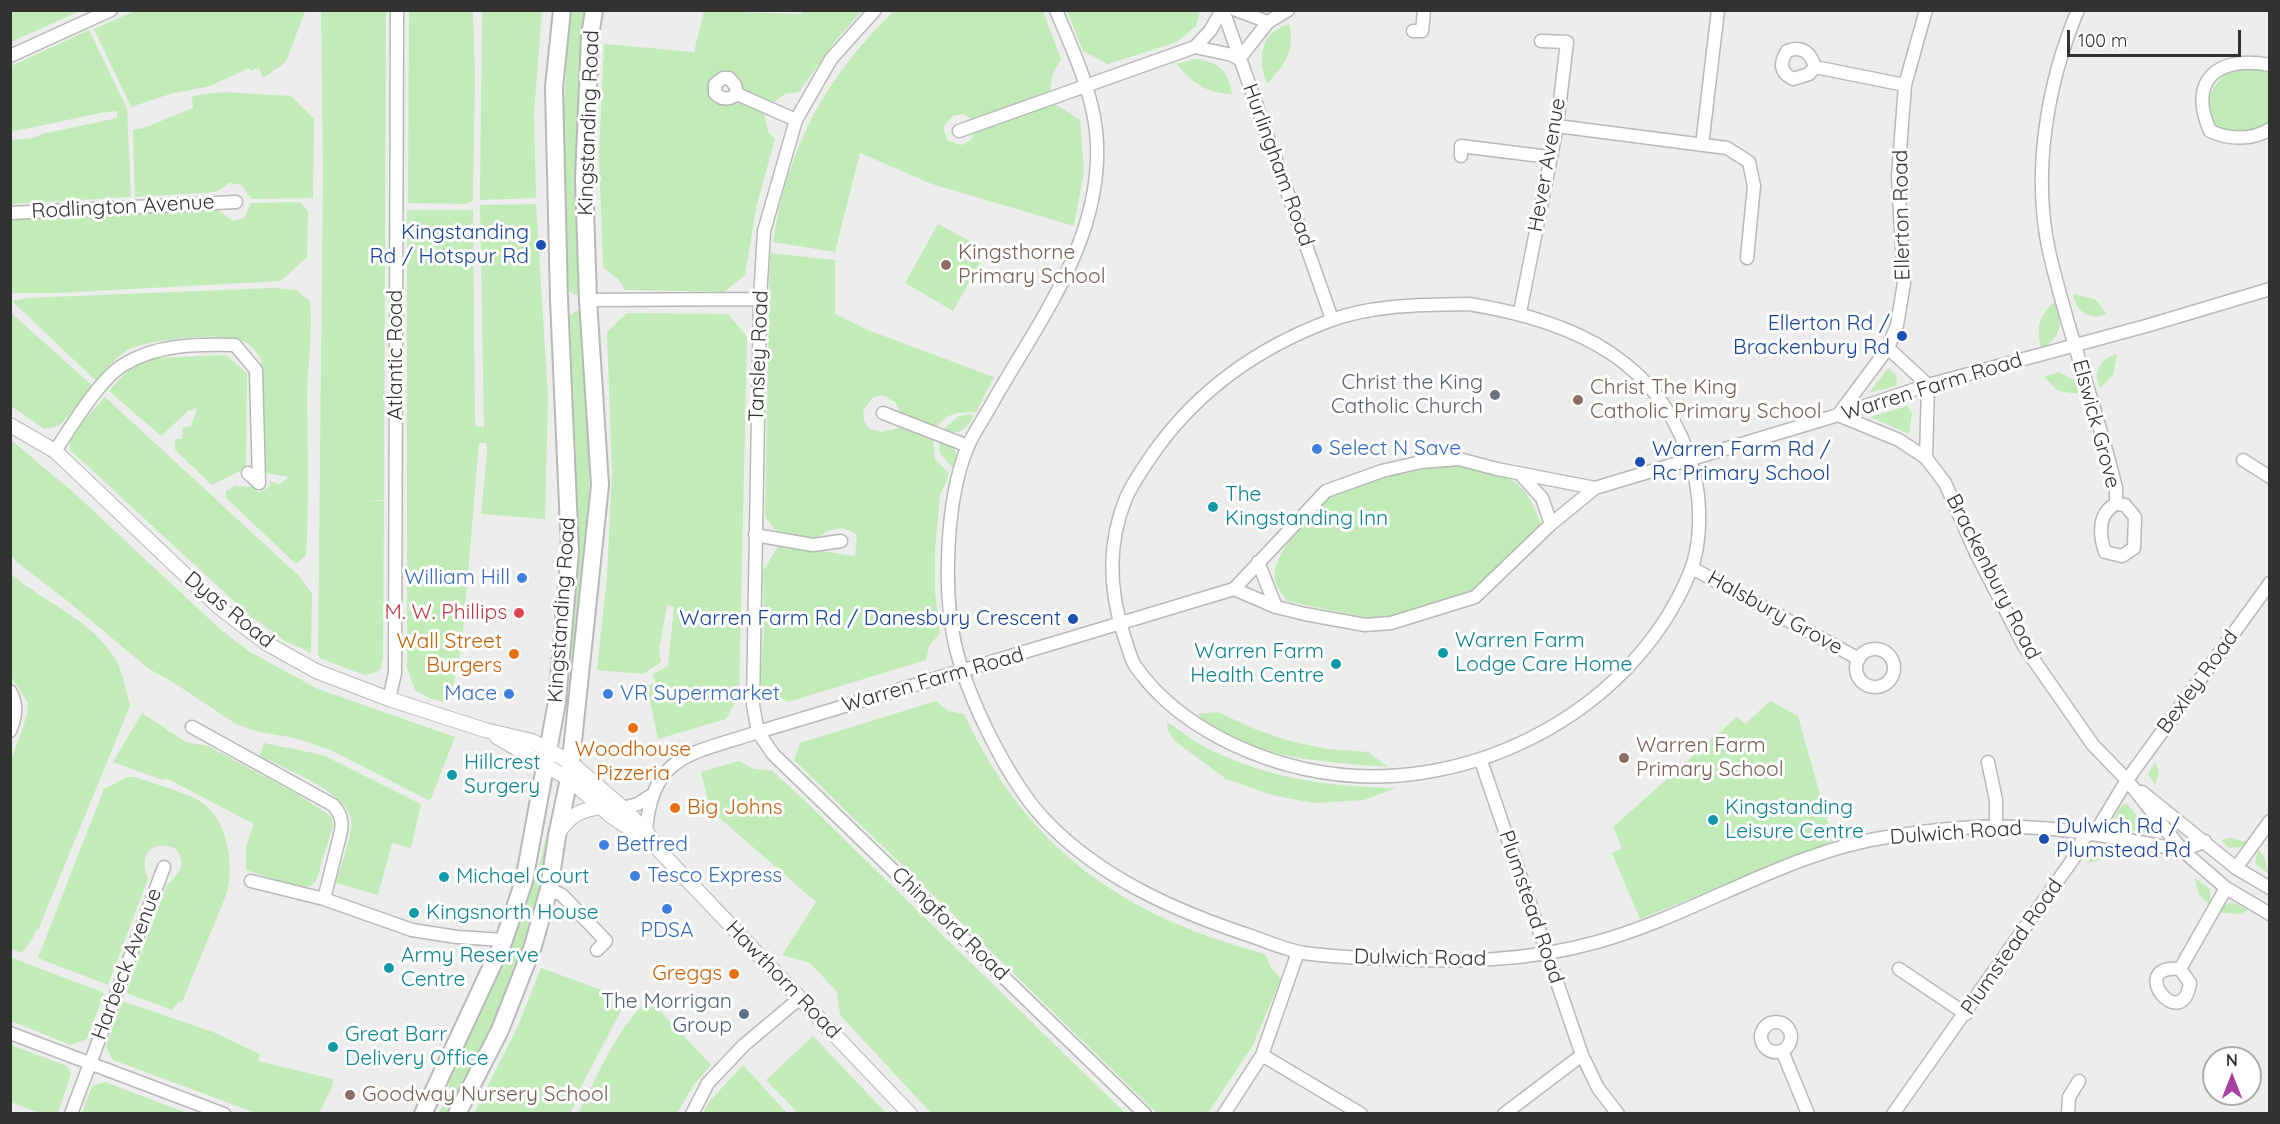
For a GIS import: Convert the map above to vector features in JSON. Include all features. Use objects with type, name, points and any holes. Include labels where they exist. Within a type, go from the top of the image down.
[{"type":"main road","name":"Kingstanding Road","points":[[423,1113],[504,940],[524,881],[548,758],[558,690],[570,551],[559,299],[554,87],[562,10]]},
{"type":"main road","name":"Kingstanding Road","points":[[457,1113],[500,1030],[533,946],[549,889],[569,780],[600,485],[588,300],[584,179],[590,36],[594,10]]},
{"type":"main road","points":[[559,299],[588,300]]},
{"type":"street","points":[[10,56],[111,10]]},
{"type":"street","name":"Atlantic Road","points":[[389,699],[395,673],[397,10]]},
{"type":"street","name":"Tansley Road","points":[[758,732],[753,705],[755,535],[760,299],[765,231],[796,120],[831,59],[875,10]]},
{"type":"street","name":"Dulwich Road","points":[[1056,10],[1085,86],[1095,126],[1097,159],[1094,200],[1089,218],[1063,280],[968,446],[954,495],[948,552],[947,608],[962,670],[977,709],[1016,782],[1043,819],[1082,853],[1121,880],[1164,903],[1298,952],[1348,957],[1480,962],[1546,953],[1597,942],[1662,919],[1778,868],[1858,842],[1934,831],[1996,827],[2034,827],[2089,834]]},
{"type":"street","points":[[959,131],[1195,47],[1210,31],[1223,10]]},
{"type":"street","name":"Hurlingham Road","points":[[1223,10],[1332,319]]},
{"type":"street","points":[[1236,10],[1268,22]]},
{"type":"street","points":[[1195,47],[1226,53],[1239,59],[1268,22],[1288,10]]},
{"type":"street","points":[[1413,31],[1422,31],[1424,10]]},
{"type":"street","points":[[1702,145],[1718,10]]},
{"type":"street","name":"Ellerton Road","points":[[1838,415],[1888,348],[1897,325],[1904,283],[1898,177],[1905,85],[1926,10]]},
{"type":"street","name":"Elswick Grove","points":[[2078,10],[2064,42],[2053,81],[2044,137],[2043,190],[2049,249],[2111,465],[2116,488],[2116,504]]},
{"type":"street","name":"Hever Avenue","points":[[1520,312],[1557,126],[1567,42],[1542,41]]},
{"type":"street","points":[[2270,65],[2233,62],[2218,71],[2203,90],[2201,111],[2210,131],[2225,138],[2252,136],[2270,129]]},
{"type":"street","points":[[1815,67],[1905,85]]},
{"type":"street","points":[[737,94],[796,120]]},
{"type":"street","points":[[1557,126],[1728,148],[1749,162],[1754,186],[1747,258]]},
{"type":"street","points":[[1461,156],[1461,146],[1550,157]]},
{"type":"street","name":"Rodlington Avenue","points":[[10,213],[236,202]]},
{"type":"street","name":"Warren Farm Road","points":[[1234,589],[1276,607],[1365,625],[1382,625],[1475,597],[1551,524],[1595,488],[1838,415],[1928,385],[2270,289]]},
{"type":"street","points":[[588,300],[760,299]]},
{"type":"street","points":[[1469,304],[1520,312],[1565,330],[1611,353],[1633,368],[1669,410],[1690,459],[1698,490],[1699,520],[1692,568],[1658,630],[1609,687],[1548,729],[1481,761],[1387,777],[1339,775],[1303,769],[1226,741],[1190,720],[1166,699],[1134,665],[1120,623],[1111,580],[1112,548],[1127,496],[1141,471],[1179,418],[1206,392],[1245,363],[1332,319],[1401,305],[1469,304]]},
{"type":"street","points":[[55,451],[86,406],[121,366],[146,353],[190,344],[235,345],[256,370],[259,483],[248,473]]},
{"type":"street","points":[[1888,348],[1928,385],[1926,458]]},
{"type":"street","points":[[883,413],[968,446]]},
{"type":"street","name":"Brackenbury Road","points":[[1838,415],[1899,440],[1926,458],[1945,483],[1975,551],[2024,646],[2093,745],[2127,780],[2182,850],[2226,888],[2270,914]]},
{"type":"street","name":"Dyas Road","points":[[10,425],[55,451],[220,608],[266,644],[316,671],[389,699],[487,731],[548,758]]},
{"type":"street","name":"Warren Farm Road","points":[[642,833],[651,795],[660,776],[682,758],[758,732],[1234,589],[1326,491],[1354,479],[1421,462],[1459,459],[1520,474],[1595,488]]},
{"type":"street","points":[[2243,460],[2270,477]]},
{"type":"street","points":[[1520,474],[1531,483],[1542,498],[1551,524]]},
{"type":"street","points":[[755,535],[813,545],[841,541]]},
{"type":"street","points":[[1258,562],[1276,607]]},
{"type":"street","name":"Halsbury Grove","points":[[1692,568],[1858,659]]},
{"type":"street","name":"Bexley Road","points":[[2127,780],[2270,583]]},
{"type":"street","points":[[10,691],[15,700],[16,716],[10,730]]},
{"type":"street","points":[[192,727],[333,805],[337,810],[342,823],[341,831],[324,899]]},
{"type":"street","name":"Chingford Road","points":[[758,732],[773,754],[1145,1113]]},
{"type":"street","name":"Hawthorn Road","points":[[548,758],[570,762],[623,808],[642,833],[910,1113]]},
{"type":"street","name":"Hawthorn Road","points":[[548,758],[569,780],[601,807],[642,833]]},
{"type":"street","name":"Plumstead Road","points":[[1481,761],[1582,1055],[1598,1088],[1618,1113]]},
{"type":"street","points":[[1988,762],[1996,800],[1996,827]]},
{"type":"street","name":"Brackenbury Road","points":[[2127,780],[2236,868],[2270,888]]},
{"type":"street","name":"Plumstead Road","points":[[1893,1113],[1966,1014],[2078,852],[2082,838],[2098,828],[2127,780]]},
{"type":"street","points":[[623,808],[638,804],[651,795]]},
{"type":"street","points":[[557,836],[572,815],[581,810],[601,807]]},
{"type":"street","points":[[2236,868],[2270,821]]},
{"type":"street","points":[[2089,834],[2182,850],[2205,841]]},
{"type":"street","name":"Harbeck Avenue","points":[[71,1113],[164,867]]},
{"type":"street","points":[[250,881],[324,899],[412,930],[457,937],[504,940]]},
{"type":"street","points":[[2180,969],[2226,888]]},
{"type":"street","points":[[549,889],[562,895],[606,941],[597,950]]},
{"type":"street","points":[[1224,1113],[1262,1055],[1298,952]]},
{"type":"street","points":[[1899,969],[1966,1014]]},
{"type":"street","points":[[692,1113],[708,1083],[744,1045],[800,998]]},
{"type":"street","points":[[10,1033],[224,1113]]},
{"type":"street","points":[[1783,1053],[1808,1113]]},
{"type":"street","points":[[1262,1055],[1360,1113]]},
{"type":"street","points":[[1504,1113],[1582,1055]]},
{"type":"street","points":[[2068,1113],[2069,1097],[2079,1081]]},
{"type":"green space","points":[[11,10],[80,10],[80,11],[11,42]]},
{"type":"green space","points":[[1200,10],[1196,26],[1177,42],[1108,64],[1083,51],[1067,11]]},
{"type":"green space","points":[[135,11],[305,11],[286,62],[263,78],[259,68],[251,71],[249,68],[210,86],[170,94],[131,107],[94,29]]},
{"type":"green space","points":[[321,11],[386,11],[384,500],[357,500],[384,501],[383,656],[381,668],[377,672],[364,675],[320,658],[318,654],[323,173]]},
{"type":"green space","points":[[409,11],[473,11],[475,77],[473,201],[466,204],[408,203]]},
{"type":"green space","points":[[542,11],[534,112],[536,198],[480,200],[482,12]]},
{"type":"green space","points":[[569,11],[587,11],[577,113],[576,175],[583,290],[576,295],[569,292],[562,153]]},
{"type":"green space","points":[[704,11],[801,14],[802,11],[862,11],[835,41],[799,92],[785,94],[771,104],[740,89],[733,75],[711,90],[764,113],[768,132],[775,139],[757,204],[745,275],[724,292],[625,290],[619,280],[604,268],[603,264],[599,155],[604,44],[694,52]]},
{"type":"green space","points":[[894,11],[1043,11],[1061,59],[1053,73],[1050,91],[974,120],[963,114],[952,116],[943,128],[948,141],[962,145],[971,140],[977,129],[1052,102],[1080,120],[1084,171],[1074,226],[932,184],[860,153],[835,252],[773,242],[789,175],[813,116],[829,88],[848,62]]},
{"type":"green space","points":[[1289,24],[1290,49],[1279,71],[1267,84],[1262,65],[1263,48],[1272,34]]},
{"type":"green space","points":[[89,30],[127,109],[131,197],[11,204],[11,140],[33,138],[42,134],[117,118],[117,111],[105,112],[11,132],[11,66]]},
{"type":"green space","points":[[1194,59],[1210,62],[1221,69],[1228,79],[1232,94],[1208,90],[1188,77],[1177,64]]},
{"type":"green space","points":[[2234,68],[2262,68],[2269,74],[2269,122],[2259,129],[2248,132],[2223,132],[2212,125],[2207,117],[2206,108],[2213,89]]},
{"type":"green space","points":[[223,92],[291,96],[314,119],[313,198],[251,199],[242,185],[229,183],[216,192],[135,197],[133,129],[141,129],[193,108],[192,96]]},
{"type":"green space","points":[[300,202],[308,211],[307,257],[281,281],[57,293],[11,293],[10,220],[215,208],[233,221],[244,218],[251,203]]},
{"type":"green space","points":[[536,204],[548,398],[545,519],[481,514],[487,453],[486,443],[479,443],[462,644],[449,703],[431,699],[415,690],[407,668],[407,210],[473,210],[475,421],[476,426],[484,427],[480,205]]},
{"type":"green space","points":[[938,224],[987,250],[953,311],[905,283]]},
{"type":"green space","points":[[770,253],[835,260],[835,314],[868,330],[994,377],[976,412],[948,416],[936,429],[903,416],[895,402],[882,395],[872,398],[863,411],[864,421],[870,429],[882,432],[903,427],[933,440],[935,459],[948,472],[940,495],[935,550],[935,592],[940,633],[929,646],[926,660],[788,702],[763,687],[760,682],[764,631],[763,571],[779,545],[855,556],[857,535],[846,529],[836,529],[815,539],[778,533],[765,517]]},
{"type":"green space","points":[[273,288],[296,290],[310,301],[306,555],[296,564],[226,498],[226,491],[235,486],[253,487],[259,493],[270,486],[269,481],[280,484],[289,477],[267,473],[264,467],[261,360],[246,342],[221,337],[204,337],[150,343],[126,351],[96,381],[12,301],[27,298]]},
{"type":"green space","points":[[2073,294],[2095,299],[2107,314],[2095,316],[2084,313],[2077,306]]},
{"type":"green space","points":[[2054,302],[2059,316],[2059,328],[2053,340],[2041,348],[2040,323]]},
{"type":"green space","points":[[578,310],[584,314],[590,434],[589,504],[573,697],[569,695],[576,576],[576,466],[570,315]]},
{"type":"green space","points":[[10,312],[93,386],[59,426],[44,429],[11,406]]},
{"type":"green space","points":[[627,313],[728,314],[747,337],[739,695],[726,719],[658,739],[647,686],[655,683],[653,674],[668,666],[674,607],[667,605],[659,651],[661,662],[643,674],[597,670],[607,577],[612,472],[607,332]]},
{"type":"green space","points":[[2117,354],[2113,375],[2100,388],[2097,377],[2099,367],[2106,359]]},
{"type":"green space","points":[[226,355],[247,373],[246,464],[244,469],[212,485],[175,450],[175,439],[182,439],[183,427],[191,426],[197,408],[189,410],[161,436],[109,391],[132,366],[152,358]]},
{"type":"green space","points":[[1888,368],[1897,376],[1896,386],[1869,393]]},
{"type":"green space","points":[[2059,372],[2074,380],[2080,394],[2058,391],[2044,377]]},
{"type":"green space","points":[[105,397],[299,576],[312,594],[311,653],[285,641],[249,615],[70,450],[69,436]]},
{"type":"green space","points":[[1907,406],[1912,413],[1909,434],[1870,417]]},
{"type":"green space","points":[[971,414],[973,416],[971,421],[958,432],[944,429],[958,416]]},
{"type":"green space","points":[[11,440],[73,492],[220,629],[250,652],[318,689],[455,737],[430,801],[331,750],[295,738],[259,732],[236,724],[149,669],[18,563],[11,556]]},
{"type":"green space","points":[[939,441],[955,450],[957,458],[952,467],[940,453]]},
{"type":"green space","points":[[1456,465],[1500,475],[1519,486],[1534,507],[1541,525],[1491,576],[1471,592],[1394,616],[1369,618],[1287,601],[1275,580],[1277,563],[1299,528],[1328,499],[1379,478],[1425,468]]},
{"type":"green space","points":[[10,573],[79,621],[104,644],[120,669],[130,706],[38,930],[36,929],[33,938],[22,953],[11,949],[11,761],[27,715],[28,703],[11,676]]},
{"type":"green space","points":[[936,701],[948,711],[964,714],[989,762],[1018,803],[1049,839],[1084,870],[1123,897],[1166,919],[1213,938],[1265,954],[1270,966],[1281,979],[1253,1045],[1208,1113],[1157,1113],[794,760],[800,743]]},
{"type":"green space","points":[[1770,701],[1798,716],[1833,841],[1640,919],[1612,853],[1622,848],[1613,827],[1737,717],[1745,724]]},
{"type":"green space","points":[[1218,712],[1252,728],[1289,741],[1327,749],[1368,752],[1388,767],[1313,760],[1262,749],[1238,741],[1216,729],[1197,714]]},
{"type":"green space","points":[[142,713],[186,742],[208,746],[297,794],[331,816],[333,825],[316,882],[304,889],[246,870],[246,847],[254,824],[166,778],[163,780],[113,762]]},
{"type":"green space","points":[[1167,722],[1209,749],[1258,769],[1303,780],[1349,786],[1396,788],[1364,800],[1313,803],[1272,795],[1226,779],[1176,742],[1168,731]]},
{"type":"green space","points":[[264,743],[323,755],[421,804],[411,848],[392,843],[378,895],[336,883],[350,834],[351,819],[347,809],[327,790],[260,756]]},
{"type":"green space","points":[[739,761],[754,769],[771,770],[803,799],[1125,1113],[931,1113],[840,1015],[837,992],[810,963],[782,955],[816,902],[715,814],[708,800],[701,772]]},
{"type":"green space","points":[[2155,762],[2159,773],[2155,785],[2148,774]]},
{"type":"green space","points":[[127,777],[135,777],[170,788],[201,802],[217,820],[227,843],[230,869],[227,893],[182,1002],[179,1001],[172,1010],[126,993],[167,885],[180,868],[181,859],[175,848],[159,846],[148,852],[145,863],[148,879],[108,985],[38,958],[104,789]]},
{"type":"green space","points":[[2127,804],[2148,829],[2148,833],[2110,826],[2121,806]]},
{"type":"green space","points":[[553,809],[556,812],[530,931],[503,1007],[449,1113],[438,1114],[450,1092],[448,1080],[538,871]]},
{"type":"green space","points":[[2230,838],[2247,842],[2242,847],[2229,848],[2221,840]]},
{"type":"green space","points":[[2258,849],[2265,858],[2268,874],[2255,863]]},
{"type":"green space","points":[[2110,850],[2102,860],[2087,863],[2095,854]]},
{"type":"green space","points":[[2195,878],[2210,889],[2210,905],[2199,895]]},
{"type":"green space","points":[[2232,902],[2248,910],[2240,914],[2220,913],[2223,906]]},
{"type":"green space","points":[[10,957],[104,993],[87,1039],[71,1045],[11,1021]]},
{"type":"green space","points":[[541,968],[627,999],[573,1102],[575,1104],[570,1113],[474,1113],[518,1026]]},
{"type":"green space","points":[[649,999],[711,1065],[693,1086],[677,1113],[578,1113],[617,1038]]},
{"type":"green space","points":[[122,1001],[213,1032],[260,1054],[258,1061],[333,1079],[332,1087],[319,1113],[256,1113],[113,1060],[106,1047]]},
{"type":"green space","points":[[813,1036],[886,1113],[797,1113],[766,1080]]},
{"type":"green space","points":[[11,1045],[67,1066],[71,1074],[58,1113],[39,1113],[11,1102]]},
{"type":"green space","points":[[743,1065],[787,1113],[703,1113],[709,1102]]},
{"type":"green space","points":[[105,1082],[187,1113],[82,1113],[92,1086]]},
{"type":"place","name":"Kingstanding Rd / Hotspur Rd","points":[[541,245]]},
{"type":"place","name":"Kingsthorne Primary School","points":[[946,265]]},
{"type":"place","name":"Ellerton Rd / Brackenbury Rd","points":[[1902,336]]},
{"type":"place","name":"Christ the King Catholic Church","points":[[1495,395]]},
{"type":"place","name":"Christ The King Catholic Primary School","points":[[1578,400]]},
{"type":"place","name":"Select N Save","points":[[1317,449]]},
{"type":"place","name":"Warren Farm Rd / Rc Primary School","points":[[1640,462]]},
{"type":"place","name":"The Kingstanding Inn","points":[[1213,507]]},
{"type":"place","name":"William Hill","points":[[522,578]]},
{"type":"place","name":"M. W. Phillips","points":[[519,613]]},
{"type":"place","name":"Warren Farm Rd / Danesbury Crescent","points":[[1073,619]]},
{"type":"place","name":"Warren Farm Lodge Care Home","points":[[1443,653]]},
{"type":"place","name":"Wall Street Burgers","points":[[514,654]]},
{"type":"place","name":"Warren Farm Health Centre","points":[[1336,664]]},
{"type":"place","name":"Mace","points":[[509,694]]},
{"type":"place","name":"VR Supermarket","points":[[608,694]]},
{"type":"place","name":"Woodhouse Pizzeria","points":[[633,728]]},
{"type":"place","name":"Warren Farm Primary School","points":[[1624,758]]},
{"type":"place","name":"Hillcrest Surgery","points":[[452,775]]},
{"type":"place","name":"Big Johns","points":[[675,808]]},
{"type":"place","name":"Kingstanding Leisure Centre","points":[[1713,820]]},
{"type":"place","name":"Dulwich Rd / Plumstead Rd","points":[[2044,839]]},
{"type":"place","name":"Betfred","points":[[604,845]]},
{"type":"place","name":"Tesco Express","points":[[635,876]]},
{"type":"place","name":"Michael Court","points":[[444,877]]},
{"type":"place","name":"PDSA","points":[[667,909]]},
{"type":"place","name":"Kingsnorth House","points":[[414,913]]},
{"type":"place","name":"Army Reserve Centre","points":[[389,968]]},
{"type":"place","name":"Greggs","points":[[734,974]]},
{"type":"place","name":"The Morrigan Group","points":[[744,1014]]},
{"type":"place","name":"Great Barr Delivery Office","points":[[333,1047]]},
{"type":"place","name":"Goodway Nursery School","points":[[350,1095]]}]
